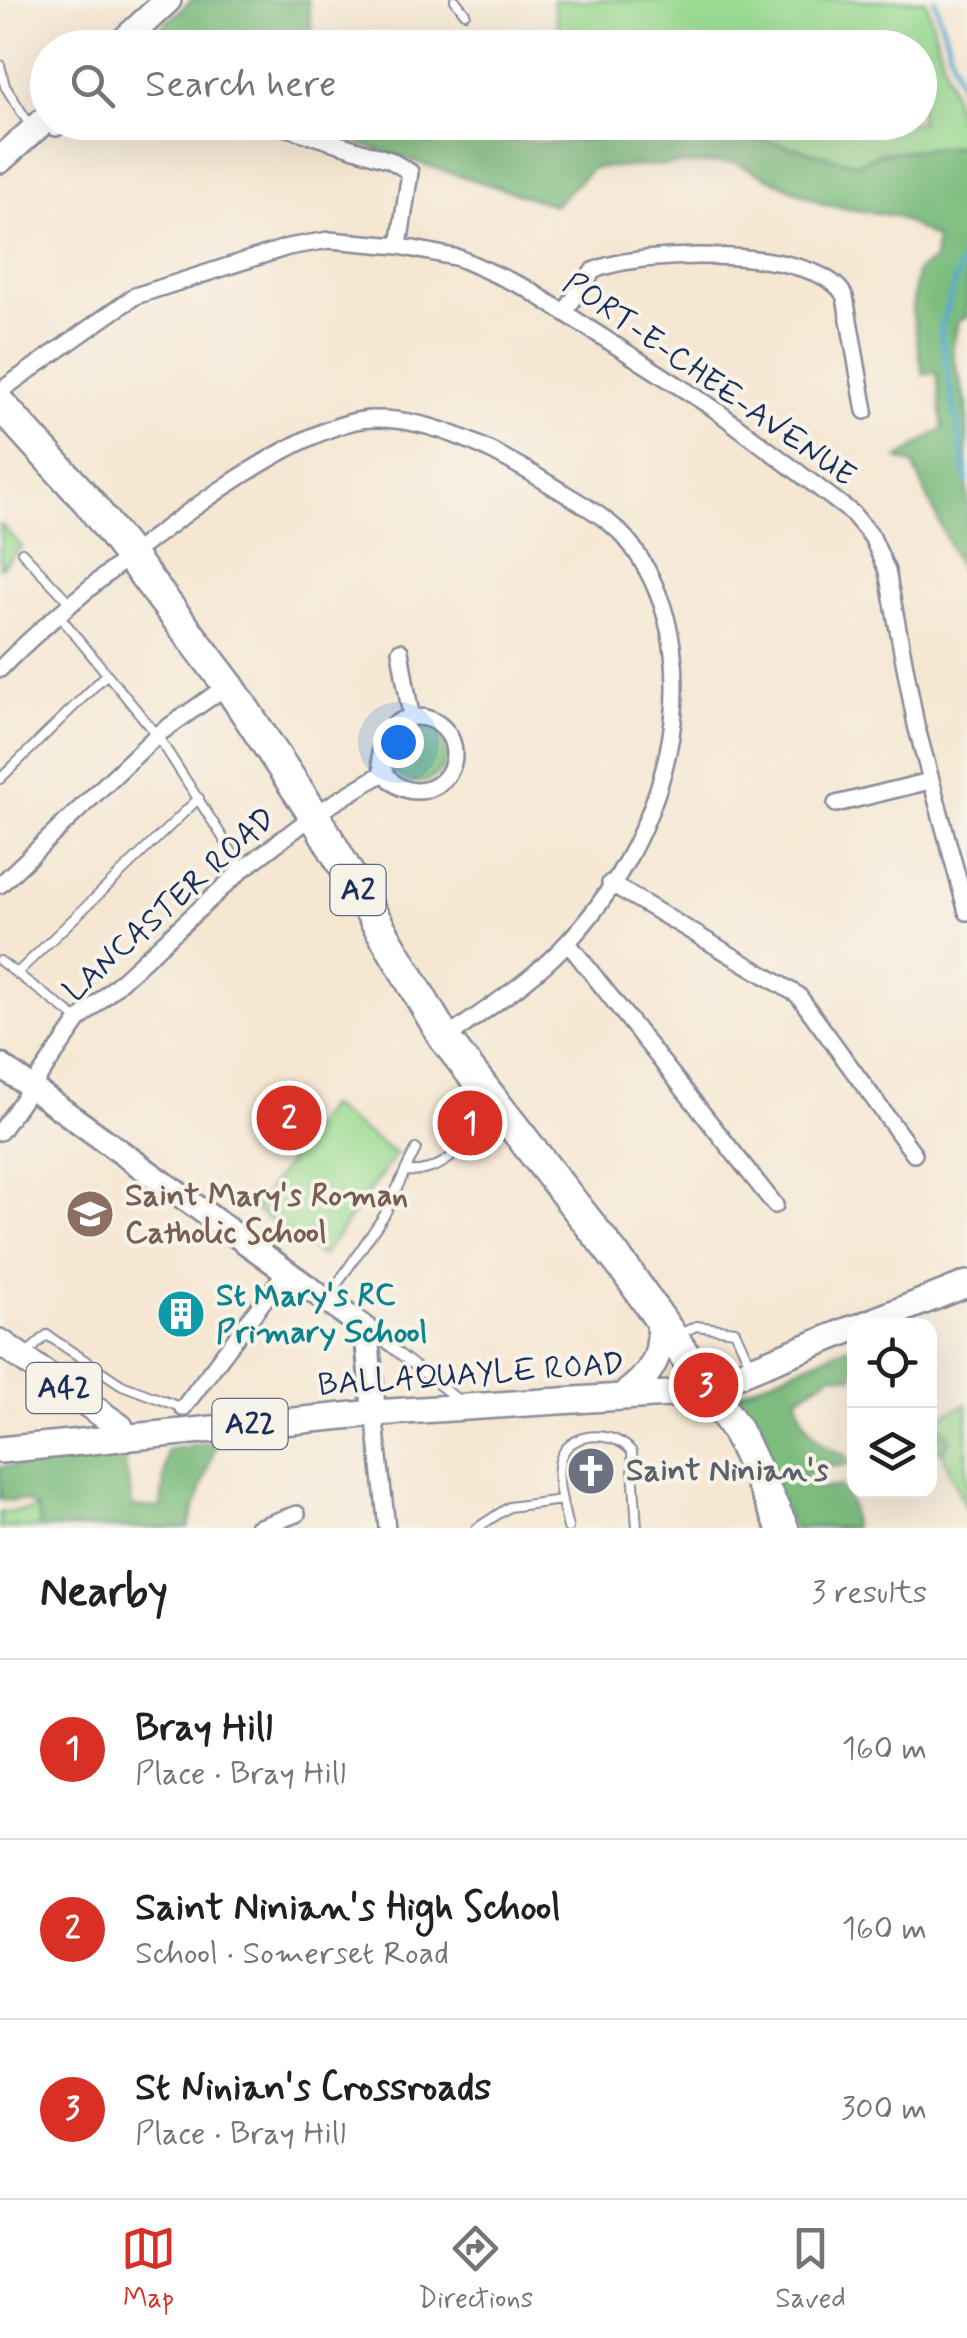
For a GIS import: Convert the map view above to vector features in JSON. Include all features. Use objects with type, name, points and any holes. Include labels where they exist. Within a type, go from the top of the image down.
[{"type":"highway","name":"A2","points":[[0,404],[133,557],[228,685],[314,816],[446,1038],[666,1326],[736,1429],[783,1528]]},
{"type":"main road","points":[[136,30],[168,0]]},
{"type":"main road","points":[[0,160],[30,137]]},
{"type":"main road","points":[[0,1065],[366,1329],[374,1414]]},
{"type":"main road","points":[[886,1318],[967,1284]]},
{"type":"main road","points":[[621,1397],[637,1386],[660,1354],[666,1326]]},
{"type":"main road","name":"A22","points":[[706,1384],[847,1331]]},
{"type":"main road","name":"A42","points":[[0,1342],[126,1436]]},
{"type":"main road","name":"BALLAQUAYLE ROAD","points":[[0,1450],[374,1414],[669,1394],[706,1384]]},
{"type":"street","points":[[326,140],[390,160],[410,172],[398,246]]},
{"type":"street","name":"PORT-E-CHEE-AVENUE","points":[[0,391],[97,320],[150,291],[329,240],[398,246],[489,269],[566,310],[713,408],[852,513],[872,537],[887,571],[930,781],[967,912]]},
{"type":"street","points":[[566,310],[593,271],[634,261],[728,256],[839,277],[865,411]]},
{"type":"street","points":[[0,670],[64,608],[238,476],[327,429],[371,419],[418,425],[477,444],[597,514],[630,542],[650,575],[675,671],[674,726],[664,775],[610,883],[568,942],[529,981],[446,1038]]},
{"type":"street","points":[[400,650],[412,716]]},
{"type":"street","points":[[0,885],[157,736],[228,685]]},
{"type":"street","points":[[412,716],[433,719],[449,733],[453,765],[441,783],[421,791],[400,787],[385,772],[380,749],[384,737],[400,720],[412,716]]},
{"type":"street","name":"LANCASTER ROAD","points":[[0,1132],[78,1020],[243,869],[314,816],[385,772]]},
{"type":"street","points":[[836,804],[930,781]]},
{"type":"street","points":[[610,883],[798,996],[914,1154]]},
{"type":"street","points":[[568,942],[775,1205]]},
{"type":"street","points":[[183,1408],[286,1271]]},
{"type":"street","points":[[374,1414],[387,1528]]},
{"type":"street","points":[[257,1528],[297,1514]]},
{"type":"lane","points":[[455,0],[465,13]]},
{"type":"lane","points":[[0,65],[5,86],[30,108]]},
{"type":"lane","points":[[22,552],[64,608],[106,675],[157,736],[243,869]]},
{"type":"lane","points":[[0,779],[106,675]]},
{"type":"lane","points":[[17,973],[198,798]]},
{"type":"lane","points":[[0,961],[78,1020]]},
{"type":"lane","points":[[405,1171],[434,1169],[462,1150],[496,1108]]},
{"type":"lane","points":[[326,1299],[385,1214],[416,1150]]},
{"type":"lane","points":[[666,1326],[735,1331],[752,1369]]},
{"type":"lane","points":[[366,1329],[453,1392],[466,1407]]},
{"type":"lane","points":[[23,1358],[47,1335],[122,1385],[183,1408]]},
{"type":"lane","points":[[568,1528],[560,1462],[568,1446],[592,1436],[620,1441],[634,1461],[638,1528]]},
{"type":"lane","points":[[476,1528],[509,1506],[562,1500]]},
{"type":"green space","points":[[192,0],[308,0],[311,30],[158,30]]},
{"type":"green space","points":[[553,0],[926,0],[934,30],[559,30]]},
{"type":"green space","points":[[937,39],[967,145],[881,153],[857,164],[765,140],[937,140]]},
{"type":"green space","points":[[346,140],[765,140],[857,164],[881,153],[967,145],[967,316],[958,322],[952,350],[967,406],[967,585],[913,464],[898,459],[943,428],[937,373],[923,374],[912,311],[917,271],[934,260],[936,239],[895,216],[825,205],[735,162],[592,168],[554,205]]},
{"type":"green space","points":[[0,524],[22,547],[0,568]]},
{"type":"green space","points":[[417,723],[438,732],[447,753],[438,774],[417,783],[396,774],[387,753],[396,732]]},
{"type":"green space","points":[[328,1106],[396,1154],[322,1257],[254,1209]]},
{"type":"green space","points":[[847,1347],[847,1376],[833,1374],[797,1397],[813,1434],[847,1458],[847,1465],[819,1467],[803,1478],[820,1489],[840,1486],[851,1505],[853,1528],[793,1528],[736,1408],[739,1393]]},
{"type":"green space","points":[[967,1404],[967,1512],[942,1452],[951,1439],[937,1418]]},
{"type":"green space","points":[[937,1424],[951,1439],[942,1452],[937,1450]]},
{"type":"green space","points":[[217,1441],[188,1528],[40,1528],[38,1509],[26,1501],[0,1500],[0,1467],[123,1454],[133,1507],[161,1508],[167,1450]]},
{"type":"green space","points":[[38,1509],[40,1528],[0,1528],[0,1513]]},
{"type":"waterway","points":[[935,0],[967,109]]},
{"type":"waterway","points":[[967,244],[940,330],[967,481]]},
{"type":"place","name":"Saint Ninian's High School","points":[[289,1118]]},
{"type":"place","name":"Bray Hill","points":[[470,1123]]},
{"type":"place","name":"Saint Mary's Roman Catholic School","points":[[90,1214]]},
{"type":"place","name":"St Mary's RC Primary School","points":[[181,1314]]},
{"type":"place","name":"St Ninian's Crossroads","points":[[706,1385]]},
{"type":"place","name":"Saint Ninian's","points":[[591,1471]]}]
